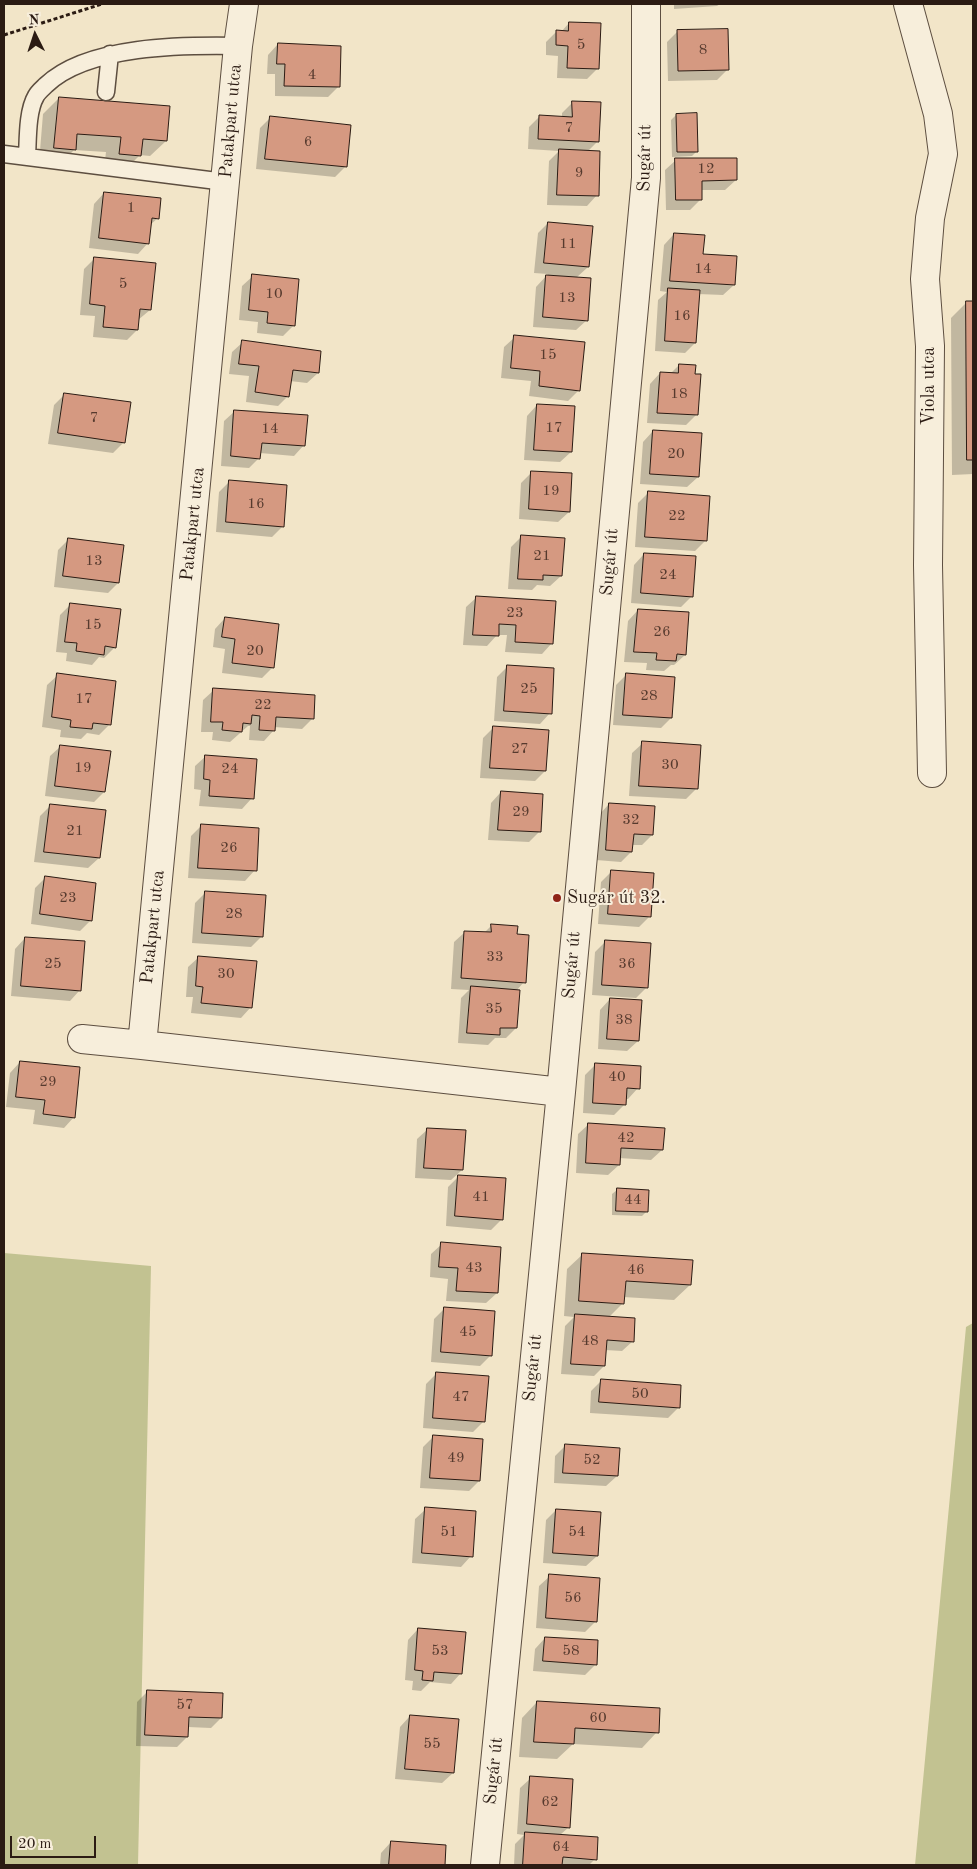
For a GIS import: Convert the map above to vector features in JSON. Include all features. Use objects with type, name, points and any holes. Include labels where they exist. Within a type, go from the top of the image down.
[{"type":"street","name":"Patakpart utca","points":[[142,1045],[238,46],[244,4]]},
{"type":"street","name":"Sugár út","points":[[485,1865],[561,1092],[646,178],[646,4]]},
{"type":"street","name":"Viola utca","points":[[908,4],[938,114],[943,154],[930,218],[925,279],[930,346],[928,565],[932,773]]},
{"type":"street","points":[[82,1039],[561,1092]]},
{"type":"lane","points":[[27,157],[31,114],[36,96],[64,71],[110,54],[194,45],[238,46]]},
{"type":"lane","points":[[106,92],[110,54]]},
{"type":"lane","points":[[4,154],[225,182]]},
{"type":"path","points":[[4,35],[102,4]]},
{"type":"green space","points":[[4,1253],[151,1266],[138,1865],[4,1865]]},
{"type":"green space","points":[[973,1323],[973,1865],[915,1865],[966,1327]]},
{"type":"building","points":[[569,22],[601,23],[599,69],[567,68],[568,46],[556,45],[556,30],[568,31]]},
{"type":"building","points":[[728,29],[729,70],[678,71],[677,30]]},
{"type":"building","points":[[278,43],[341,46],[340,87],[284,86],[285,64],[277,64]]},
{"type":"building","points":[[59,97],[170,106],[167,141],[143,139],[141,156],[119,154],[121,137],[77,134],[76,150],[54,148]]},
{"type":"building","points":[[572,101],[601,102],[599,142],[538,139],[539,115],[572,117]]},
{"type":"building","points":[[697,113],[698,152],[677,152],[676,114]]},
{"type":"building","points":[[270,116],[351,125],[347,167],[265,159]]},
{"type":"building","points":[[559,149],[600,151],[599,196],[557,195]]},
{"type":"building","points":[[675,158],[737,158],[737,180],[702,181],[702,200],[676,200]]},
{"type":"building","points":[[104,192],[161,198],[159,219],[152,218],[149,244],[99,238]]},
{"type":"building","points":[[548,222],[593,226],[589,267],[544,263]]},
{"type":"building","points":[[674,233],[705,235],[703,254],[737,256],[735,285],[670,281]]},
{"type":"building","points":[[94,257],[156,263],[151,310],[140,309],[138,330],[103,327],[105,306],[90,304]]},
{"type":"building","points":[[252,274],[299,279],[295,326],[267,323],[268,312],[249,310]]},
{"type":"building","points":[[546,275],[591,278],[588,321],[543,317]]},
{"type":"building","points":[[668,288],[700,290],[696,343],[665,341]]},
{"type":"building","points":[[966,301],[973,301],[973,460],[967,460]]},
{"type":"building","points":[[514,335],[585,342],[580,391],[539,386],[540,371],[511,368]]},
{"type":"building","points":[[242,340],[321,351],[319,373],[293,370],[289,397],[255,392],[259,366],[239,364]]},
{"type":"building","points":[[679,364],[696,365],[695,374],[701,374],[698,415],[657,413],[660,372],[678,373]]},
{"type":"building","points":[[64,393],[131,402],[125,443],[58,433]]},
{"type":"building","points":[[537,404],[575,406],[572,452],[534,450]]},
{"type":"building","points":[[234,410],[308,415],[305,446],[262,443],[260,459],[231,456]]},
{"type":"building","points":[[653,430],[702,433],[699,477],[650,474]]},
{"type":"building","points":[[531,471],[572,473],[570,512],[529,509]]},
{"type":"building","points":[[229,480],[287,485],[284,527],[226,522]]},
{"type":"building","points":[[648,491],[710,496],[707,541],[645,537]]},
{"type":"building","points":[[521,535],[565,538],[562,576],[543,575],[543,580],[518,579]]},
{"type":"building","points":[[68,538],[124,545],[119,583],[63,576]]},
{"type":"building","points":[[644,553],[696,556],[693,597],[641,593]]},
{"type":"building","points":[[476,596],[556,601],[553,644],[515,642],[516,625],[499,624],[499,636],[473,635]]},
{"type":"building","points":[[70,603],[121,609],[116,648],[105,646],[104,655],[76,651],[77,643],[65,642]]},
{"type":"building","points":[[638,609],[689,612],[686,655],[677,654],[676,661],[656,660],[657,653],[634,652]]},
{"type":"building","points":[[225,617],[279,624],[274,668],[232,663],[235,639],[222,637]]},
{"type":"building","points":[[507,665],[554,668],[552,714],[504,711]]},
{"type":"building","points":[[57,673],[116,681],[111,725],[93,723],[92,729],[70,727],[71,720],[52,717]]},
{"type":"building","points":[[626,673],[675,677],[672,718],[623,715]]},
{"type":"building","points":[[213,688],[315,695],[314,719],[276,717],[275,731],[259,730],[260,716],[252,715],[251,724],[243,723],[242,732],[222,730],[223,722],[211,722]]},
{"type":"building","points":[[493,726],[549,730],[546,771],[490,768]]},
{"type":"building","points":[[642,741],[701,745],[698,789],[639,786]]},
{"type":"building","points":[[60,745],[111,751],[105,792],[55,786]]},
{"type":"building","points":[[205,755],[257,759],[254,799],[209,796],[210,780],[204,779]]},
{"type":"building","points":[[501,791],[543,794],[541,832],[498,830]]},
{"type":"building","points":[[609,803],[655,806],[653,835],[634,834],[632,852],[606,850]]},
{"type":"building","points":[[50,804],[106,810],[100,858],[44,852]]},
{"type":"building","points":[[201,824],[259,828],[257,871],[198,868]]},
{"type":"building","points":[[611,870],[654,873],[651,917],[608,914]]},
{"type":"building","points":[[45,876],[96,883],[92,921],[40,914]]},
{"type":"building","points":[[205,891],[266,895],[263,937],[202,933]]},
{"type":"building","points":[[491,924],[518,926],[517,934],[529,935],[526,983],[461,978],[464,931],[491,932]]},
{"type":"building","points":[[25,937],[85,941],[81,991],[21,986]]},
{"type":"building","points":[[605,940],[651,943],[648,988],[602,985]]},
{"type":"building","points":[[198,956],[257,961],[252,1008],[201,1003],[203,987],[196,986]]},
{"type":"building","points":[[471,986],[520,990],[517,1028],[500,1028],[500,1035],[467,1033]]},
{"type":"building","points":[[610,998],[642,1000],[639,1041],[607,1039]]},
{"type":"building","points":[[20,1061],[80,1067],[75,1118],[43,1114],[45,1100],[16,1097]]},
{"type":"building","points":[[595,1063],[641,1066],[640,1089],[627,1088],[626,1105],[593,1103]]},
{"type":"building","points":[[588,1123],[665,1128],[663,1150],[621,1148],[620,1165],[586,1163]]},
{"type":"building","points":[[427,1128],[466,1130],[463,1170],[424,1168]]},
{"type":"building","points":[[458,1175],[506,1178],[503,1220],[455,1216]]},
{"type":"building","points":[[617,1188],[649,1190],[648,1212],[616,1211]]},
{"type":"building","points":[[441,1242],[501,1247],[498,1293],[456,1291],[458,1268],[439,1267]]},
{"type":"building","points":[[582,1253],[693,1260],[691,1285],[626,1281],[624,1304],[579,1301]]},
{"type":"building","points":[[444,1307],[495,1311],[492,1356],[441,1352]]},
{"type":"building","points":[[575,1314],[635,1318],[634,1342],[607,1340],[605,1366],[571,1364]]},
{"type":"building","points":[[436,1372],[489,1376],[485,1422],[433,1418]]},
{"type":"building","points":[[601,1379],[681,1385],[680,1408],[599,1402]]},
{"type":"building","points":[[433,1435],[483,1439],[480,1481],[430,1478]]},
{"type":"building","points":[[565,1444],[620,1448],[618,1476],[563,1473]]},
{"type":"building","points":[[425,1507],[476,1511],[473,1557],[422,1553]]},
{"type":"building","points":[[556,1509],[601,1512],[598,1556],[553,1553]]},
{"type":"building","points":[[549,1574],[600,1578],[597,1622],[546,1618]]},
{"type":"building","points":[[418,1628],[466,1632],[462,1674],[434,1672],[433,1681],[422,1680],[423,1671],[415,1670]]},
{"type":"building","points":[[545,1637],[598,1640],[597,1665],[543,1661]]},
{"type":"building","points":[[147,1690],[223,1693],[222,1718],[189,1717],[188,1737],[145,1735]]},
{"type":"building","points":[[537,1701],[660,1708],[659,1733],[575,1728],[574,1744],[534,1742]]},
{"type":"building","points":[[410,1715],[459,1719],[454,1773],[405,1769]]},
{"type":"building","points":[[530,1776],[573,1779],[570,1828],[527,1824]]},
{"type":"building","points":[[525,1832],[598,1837],[597,1860],[563,1857],[562,1865],[523,1865]]},
{"type":"building","points":[[391,1841],[446,1845],[445,1865],[389,1865]]},
{"type":"place","name":"Sugár út 32.","points":[[557,898]]}]
